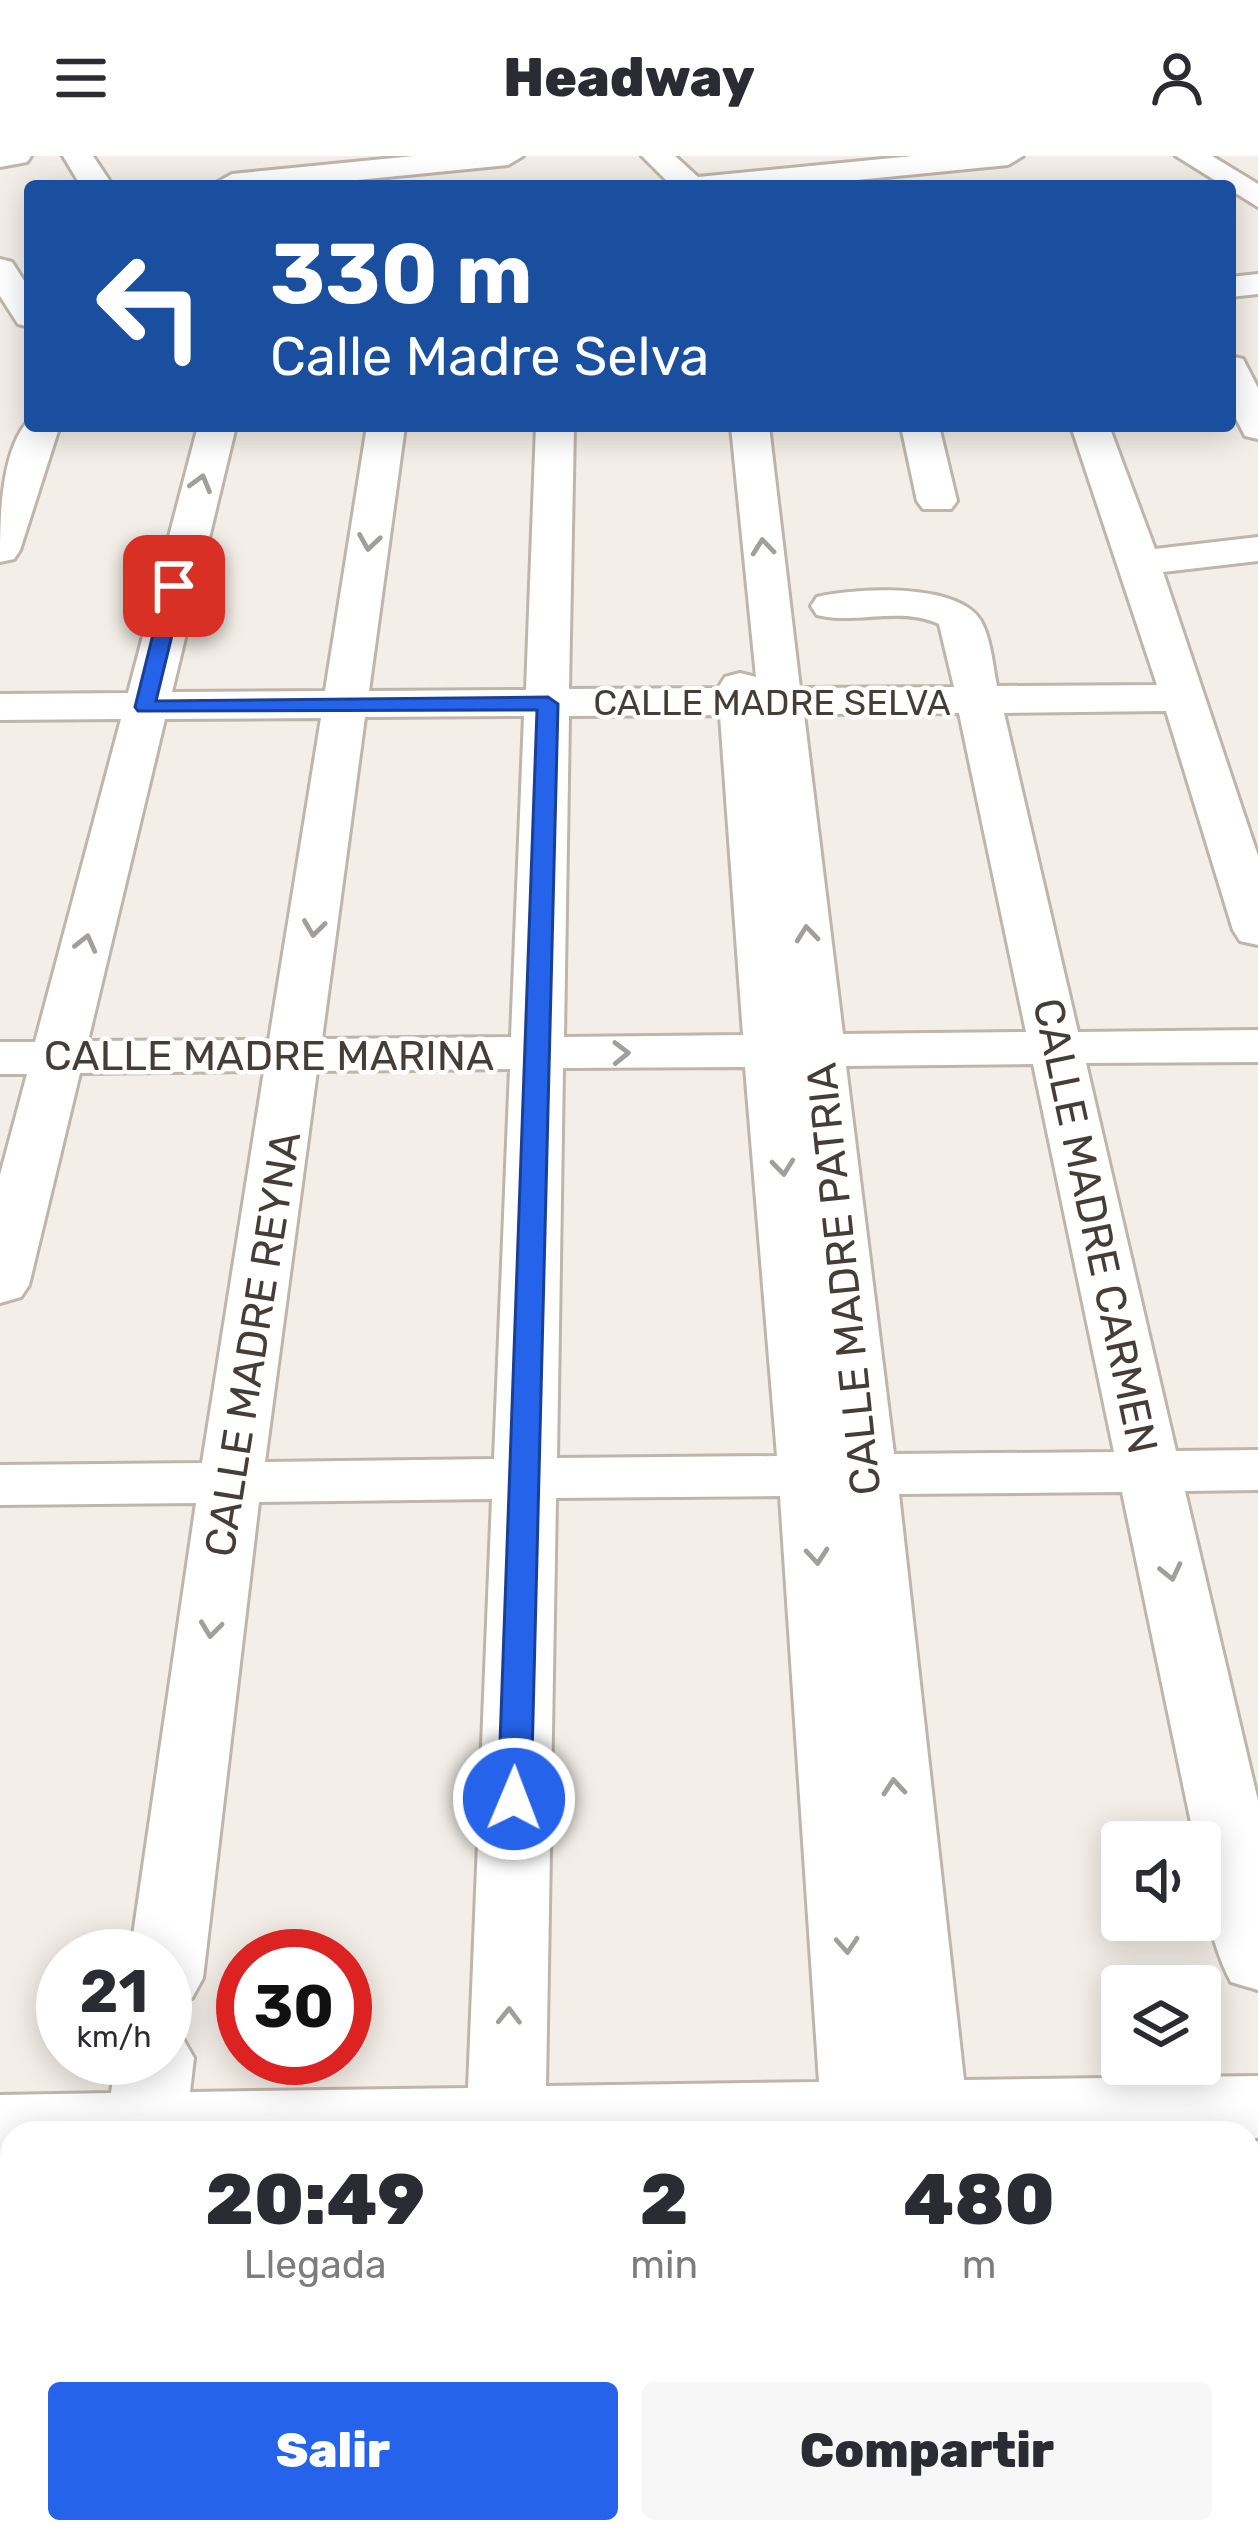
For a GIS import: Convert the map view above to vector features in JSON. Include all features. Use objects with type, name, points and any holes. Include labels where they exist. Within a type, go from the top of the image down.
[{"type":"street","points":[[0,158],[16,156]]},
{"type":"street","points":[[273,180],[508,156]]},
{"type":"street","points":[[657,156],[683,180]]},
{"type":"street","points":[[762,180],[1008,156]]},
{"type":"street","points":[[1191,156],[1232,180]]},
{"type":"street","points":[[0,269],[24,307]]},
{"type":"street","points":[[1236,380],[1258,428]]},
{"type":"street","points":[[0,550],[48,432]]},
{"type":"street","points":[[0,1285],[215,432]]},
{"type":"street","name":"CALLE MADRE REYNA","points":[[171,1929],[230,1483],[297,1056],[385,432]]},
{"type":"street","points":[[506,2121],[555,432]]},
{"type":"street","name":"CALLE MADRE PATRIA","points":[[720,432],[761,702],[838,1476],[895,2121]]},
{"type":"street","name":"CALLE MADRE PATRIA","points":[[750,432],[761,702]]},
{"type":"street","points":[[921,432],[937,501]]},
{"type":"street","points":[[1092,432],[1140,563],[1258,930]]},
{"type":"street","points":[[1140,563],[1258,548]]},
{"type":"street","name":"CALLE MADRE CARMEN","points":[[832,605],[926,605],[953,612],[962,625],[1258,1962]]},
{"type":"street","name":"CALLE MADRE SELVA","points":[[0,707],[1184,698]]},
{"type":"street","name":"CALLE MADRE MARINA","points":[[0,1058],[1258,1046]]},
{"type":"street","points":[[0,1485],[1258,1471]]},
{"type":"street","points":[[35,2121],[148,2105],[421,2121]]},
{"type":"street","points":[[940,2121],[1258,2107]]},
{"type":"route","points":[[174,586],[145,707],[548,704],[514,1799]]}]
